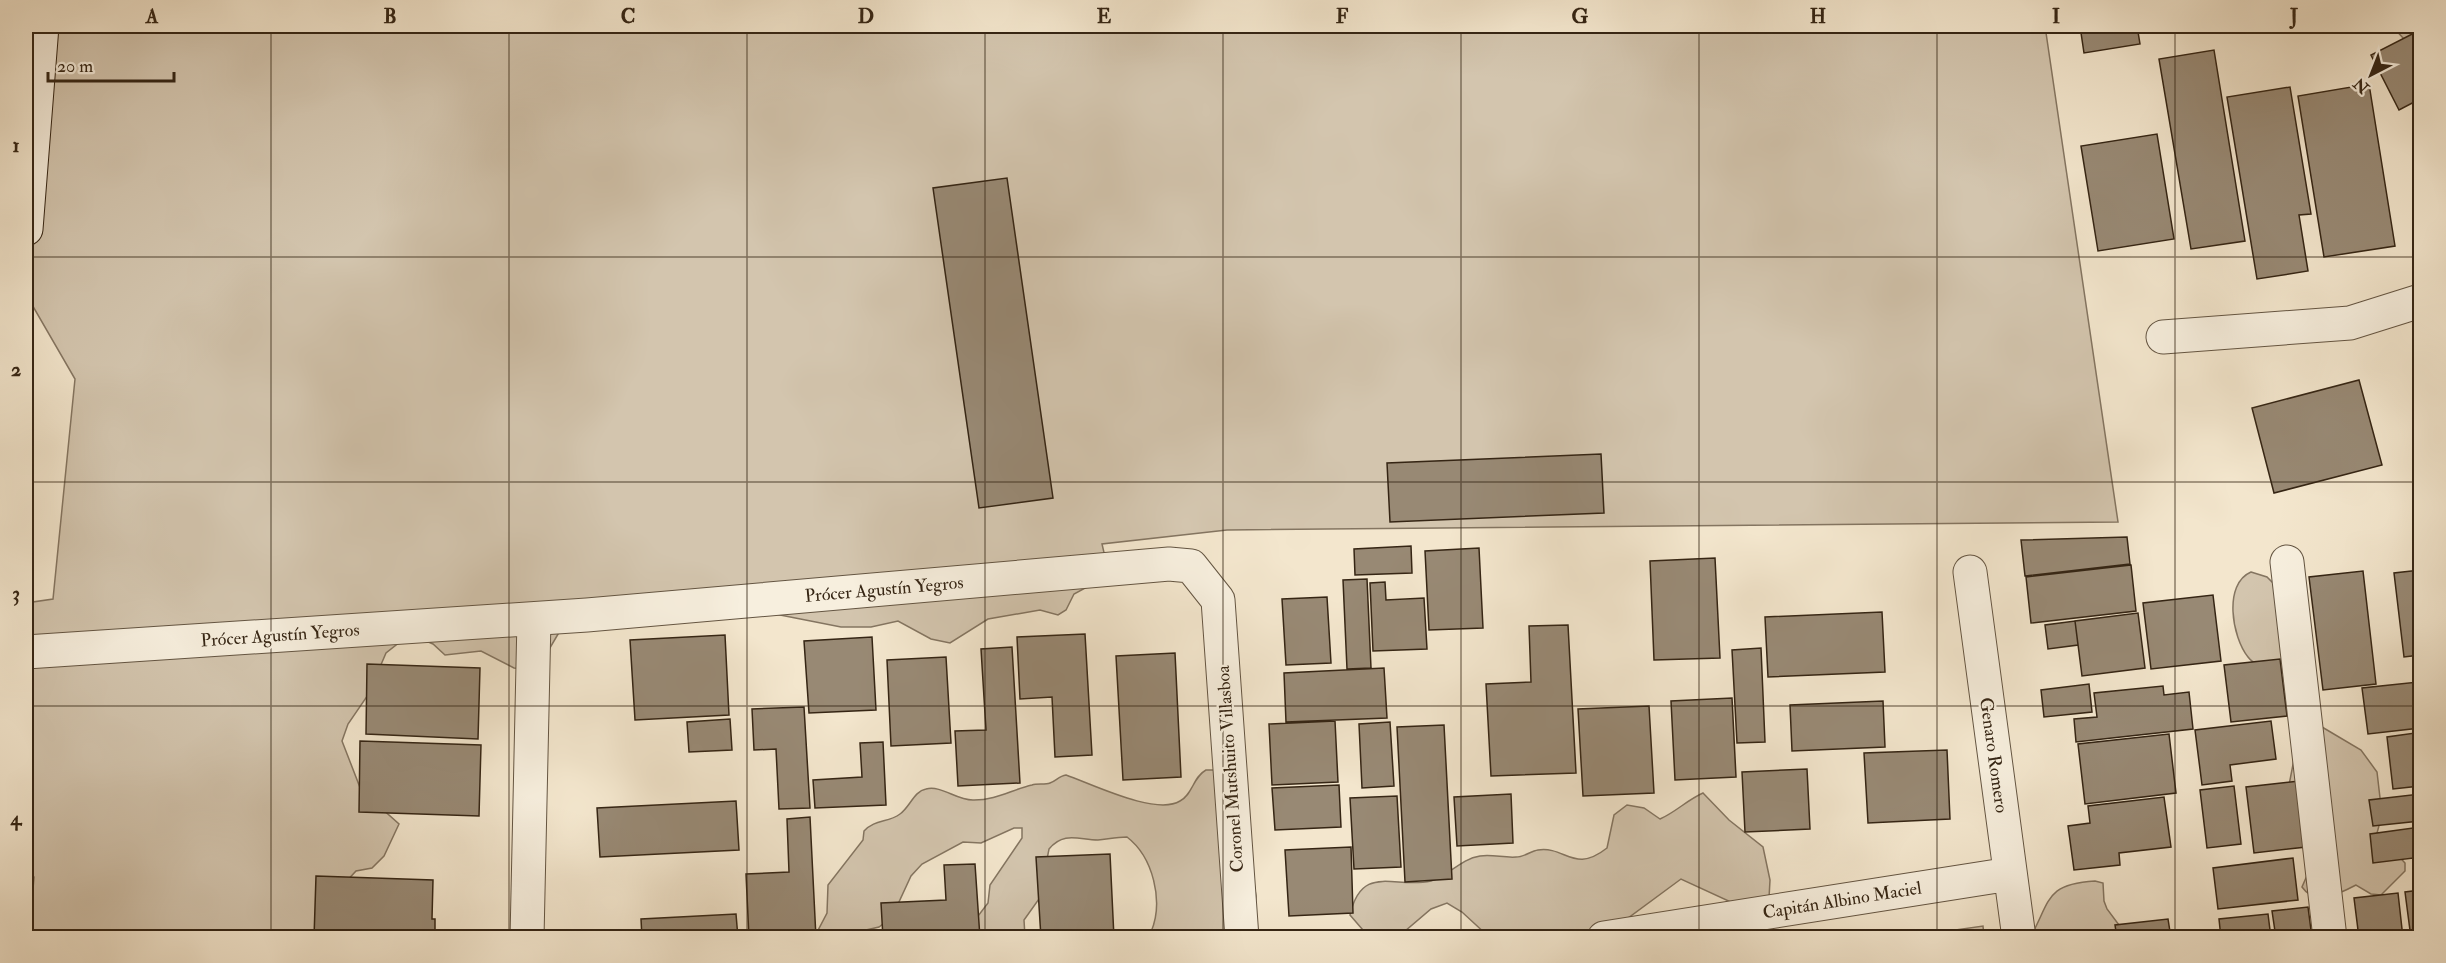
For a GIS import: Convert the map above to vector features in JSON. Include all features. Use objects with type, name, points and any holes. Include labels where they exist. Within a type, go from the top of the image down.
[{"type":"street","points":[[26,229],[42,26]]},
{"type":"street","points":[[2163,338],[2350,323],[2421,300]]},
{"type":"street","points":[[2287,562],[2330,938]]},
{"type":"street","name":"Prócer Agustín Yegros","points":[[26,652],[534,618],[1169,564],[1191,566],[1218,600]]},
{"type":"street","name":"Genaro Romero","points":[[1970,572],[2019,938]]},
{"type":"street","name":"Coronel Mutshuito Villasboa","points":[[1218,600],[1242,938]]},
{"type":"street","points":[[527,938],[534,618]]},
{"type":"street","name":"Capitán Albino Maciel","points":[[1604,938],[2010,874]]},
{"type":"shaded area","points":[[51,26],[2045,26],[2118,522],[1227,530],[1102,544],[1105,557],[1089,586],[1074,594],[1066,610],[1058,615],[1040,610],[988,619],[950,643],[931,639],[898,621],[871,627],[841,627],[770,613],[561,629],[544,658],[532,670],[514,668],[481,651],[445,655],[433,644],[417,637],[400,642],[386,653],[368,695],[348,724],[342,741],[361,790],[399,824],[384,856],[372,868],[356,871],[344,884],[322,937],[29,937],[34,877],[26,868],[26,603],[53,599],[75,379],[31,303],[26,276],[26,255],[44,164]]},
{"type":"shaded area","points":[[2392,26],[2420,26],[2420,50],[2415,51]]},
{"type":"shaded area","points":[[2251,572],[2267,577],[2279,589],[2293,679],[2276,670],[2268,671],[2248,657],[2242,648],[2233,612],[2234,599],[2236,588],[2242,578]]},
{"type":"shaded area","points":[[2322,727],[2361,750],[2377,772],[2382,815],[2377,833],[2405,863],[2405,871],[2381,895],[2371,894],[2356,885],[2335,895],[2320,897],[2307,893],[2302,887],[2309,871],[2289,785],[2296,749]]},
{"type":"shaded area","points":[[1206,770],[1215,770],[1253,877],[1255,906],[1240,937],[1114,937],[1124,931],[1151,932],[1155,920],[1154,880],[1144,856],[1127,837],[1098,840],[1066,838],[1055,843],[1049,849],[1039,899],[1024,920],[1025,937],[962,937],[988,903],[990,885],[1022,838],[1022,828],[1014,828],[981,843],[963,842],[922,864],[911,876],[892,917],[879,927],[862,931],[860,937],[814,938],[827,913],[828,885],[863,840],[864,831],[868,827],[900,814],[922,790],[938,789],[968,800],[982,800],[1034,784],[1050,783],[1066,775],[1140,802],[1169,805],[1184,798],[1198,777]]},
{"type":"shaded area","points":[[1703,793],[1729,820],[1763,847],[1770,880],[1769,898],[1735,904],[1681,879],[1628,918],[1593,930],[1488,936],[1462,912],[1447,903],[1431,909],[1398,937],[1369,937],[1350,915],[1355,899],[1363,889],[1371,884],[1431,881],[1466,860],[1480,856],[1519,857],[1535,851],[1548,850],[1578,859],[1586,859],[1607,848],[1614,815],[1627,805],[1644,808],[1660,819]]},
{"type":"shaded area","points":[[2095,881],[2103,883],[2104,901],[2107,909],[2122,929],[2121,937],[2030,938],[2047,904],[2058,890],[2079,883]]},
{"type":"shaded area","points":[[1983,926],[1984,937],[1906,937]]},
{"type":"building","points":[[1733,26],[1866,26],[1733,32]]},
{"type":"building","points":[[2080,26],[2137,26],[2140,44],[2084,53]]},
{"type":"building","points":[[2217,26],[2250,26],[2218,31]]},
{"type":"building","points":[[2420,30],[2420,99],[2399,110],[2371,55]]},
{"type":"building","points":[[2214,50],[2245,241],[2191,249],[2159,59]]},
{"type":"building","points":[[2369,84],[2395,246],[2324,257],[2298,96]]},
{"type":"building","points":[[2290,87],[2311,214],[2299,215],[2308,271],[2257,279],[2227,97]]},
{"type":"building","points":[[2157,134],[2174,239],[2098,251],[2081,146]]},
{"type":"building","points":[[1007,178],[1053,498],[979,508],[933,188]]},
{"type":"building","points":[[2359,380],[2382,465],[2274,493],[2252,408]]},
{"type":"building","points":[[1601,454],[1604,513],[1390,522],[1387,463]]},
{"type":"building","points":[[2127,537],[2130,564],[2025,576],[2021,540]]},
{"type":"building","points":[[1411,546],[1412,573],[1355,575],[1354,549]]},
{"type":"building","points":[[1479,548],[1483,628],[1429,630],[1425,551]]},
{"type":"building","points":[[1715,558],[1720,658],[1654,660],[1650,561]]},
{"type":"building","points":[[2131,565],[2136,611],[2031,623],[2026,577]]},
{"type":"building","points":[[2420,570],[2420,655],[2404,657],[2394,573]]},
{"type":"building","points":[[2363,571],[2376,684],[2323,690],[2309,577]]},
{"type":"building","points":[[1367,579],[1371,668],[1347,669],[1343,580]]},
{"type":"building","points":[[1385,582],[1386,600],[1424,598],[1427,649],[1373,651],[1370,583]]},
{"type":"building","points":[[2213,595],[2221,661],[2151,669],[2143,603]]},
{"type":"building","points":[[1327,597],[1331,663],[1286,665],[1282,599]]},
{"type":"building","points":[[1882,612],[1885,672],[1768,677],[1765,617]]},
{"type":"building","points":[[2138,613],[2145,668],[2082,676],[2075,621]]},
{"type":"building","points":[[2075,621],[2078,645],[2048,649],[2045,625]]},
{"type":"building","points":[[1568,625],[1576,773],[1491,776],[1486,684],[1531,682],[1529,626]]},
{"type":"building","points":[[1085,634],[1092,755],[1055,757],[1052,697],[1020,699],[1017,637]]},
{"type":"building","points":[[725,635],[729,715],[635,720],[630,640]]},
{"type":"building","points":[[872,637],[876,710],[809,713],[804,641]]},
{"type":"building","points":[[1012,647],[1020,783],[958,786],[955,731],[986,730],[981,649]]},
{"type":"building","points":[[1761,648],[1765,742],[1737,743],[1732,650]]},
{"type":"building","points":[[1175,653],[1181,777],[1123,780],[1116,656]]},
{"type":"building","points":[[946,657],[951,743],[891,746],[887,660]]},
{"type":"building","points":[[2280,659],[2287,716],[2231,722],[2224,665]]},
{"type":"building","points":[[367,664],[480,668],[478,739],[366,734]]},
{"type":"building","points":[[1384,668],[1387,718],[1286,722],[1284,673]]},
{"type":"building","points":[[2418,682],[2420,728],[2368,734],[2362,688]]},
{"type":"building","points":[[2089,684],[2092,712],[2044,717],[2041,690]]},
{"type":"building","points":[[2163,686],[2164,695],[2189,692],[2193,729],[2076,742],[2074,719],[2097,717],[2094,693]]},
{"type":"building","points":[[1732,698],[1736,777],[1675,780],[1671,701]]},
{"type":"building","points":[[1883,701],[1885,747],[1792,751],[1790,705]]},
{"type":"building","points":[[1649,706],[1654,793],[1583,796],[1578,709]]},
{"type":"building","points":[[804,707],[810,808],[779,809],[776,749],[754,750],[752,709]]},
{"type":"building","points":[[730,719],[732,750],[689,752],[687,722]]},
{"type":"building","points":[[1335,721],[1338,782],[1272,785],[1269,724]]},
{"type":"building","points":[[2271,721],[2276,759],[2230,765],[2232,781],[2202,785],[2195,730]]},
{"type":"building","points":[[1390,722],[1394,786],[1362,788],[1359,724]]},
{"type":"building","points":[[1444,725],[1452,879],[1405,882],[1397,727]]},
{"type":"building","points":[[2415,733],[2418,758],[2420,758],[2420,786],[2393,789],[2387,737]]},
{"type":"building","points":[[2169,734],[2176,793],[2085,804],[2078,744]]},
{"type":"building","points":[[360,741],[481,745],[479,816],[359,812]]},
{"type":"building","points":[[883,742],[886,805],[815,808],[813,780],[862,777],[860,743]]},
{"type":"building","points":[[1947,750],[1950,819],[1868,823],[1864,753]]},
{"type":"building","points":[[1807,769],[1810,829],[1745,832],[1742,772]]},
{"type":"building","points":[[2299,781],[2306,847],[2254,853],[2246,787]]},
{"type":"building","points":[[1339,785],[1341,827],[1275,830],[1272,788]]},
{"type":"building","points":[[2234,786],[2241,844],[2207,848],[2200,790]]},
{"type":"building","points":[[1511,794],[1513,843],[1457,846],[1454,797]]},
{"type":"building","points":[[2420,794],[2420,821],[2373,826],[2369,800]]},
{"type":"building","points":[[1397,796],[1401,867],[1354,869],[1350,798]]},
{"type":"building","points":[[2164,797],[2171,847],[2119,853],[2120,865],[2074,870],[2068,826],[2090,823],[2088,806]]},
{"type":"building","points":[[736,801],[739,850],[600,857],[597,808]]},
{"type":"building","points":[[810,817],[816,938],[749,938],[746,874],[789,872],[787,819]]},
{"type":"building","points":[[2420,827],[2420,883],[2416,884],[2413,858],[2373,863],[2370,834]]},
{"type":"building","points":[[1351,847],[1353,913],[1289,916],[1285,850]]},
{"type":"building","points":[[1110,854],[1114,938],[1041,938],[1036,857]]},
{"type":"building","points":[[2293,858],[2298,900],[2218,909],[2213,868]]},
{"type":"building","points":[[975,864],[980,938],[883,938],[881,903],[946,900],[944,865]]},
{"type":"building","points":[[316,876],[433,880],[432,919],[435,919],[435,938],[314,938]]},
{"type":"building","points":[[2420,890],[2420,938],[2411,938],[2405,892]]},
{"type":"building","points":[[2398,893],[2403,938],[2359,938],[2354,898]]},
{"type":"building","points":[[2308,907],[2312,938],[2276,938],[2272,911]]},
{"type":"building","points":[[736,914],[738,938],[642,938],[641,919]]},
{"type":"building","points":[[2268,914],[2271,938],[2221,938],[2219,919]]},
{"type":"building","points":[[2168,919],[2171,938],[2117,938],[2115,925]]}]
